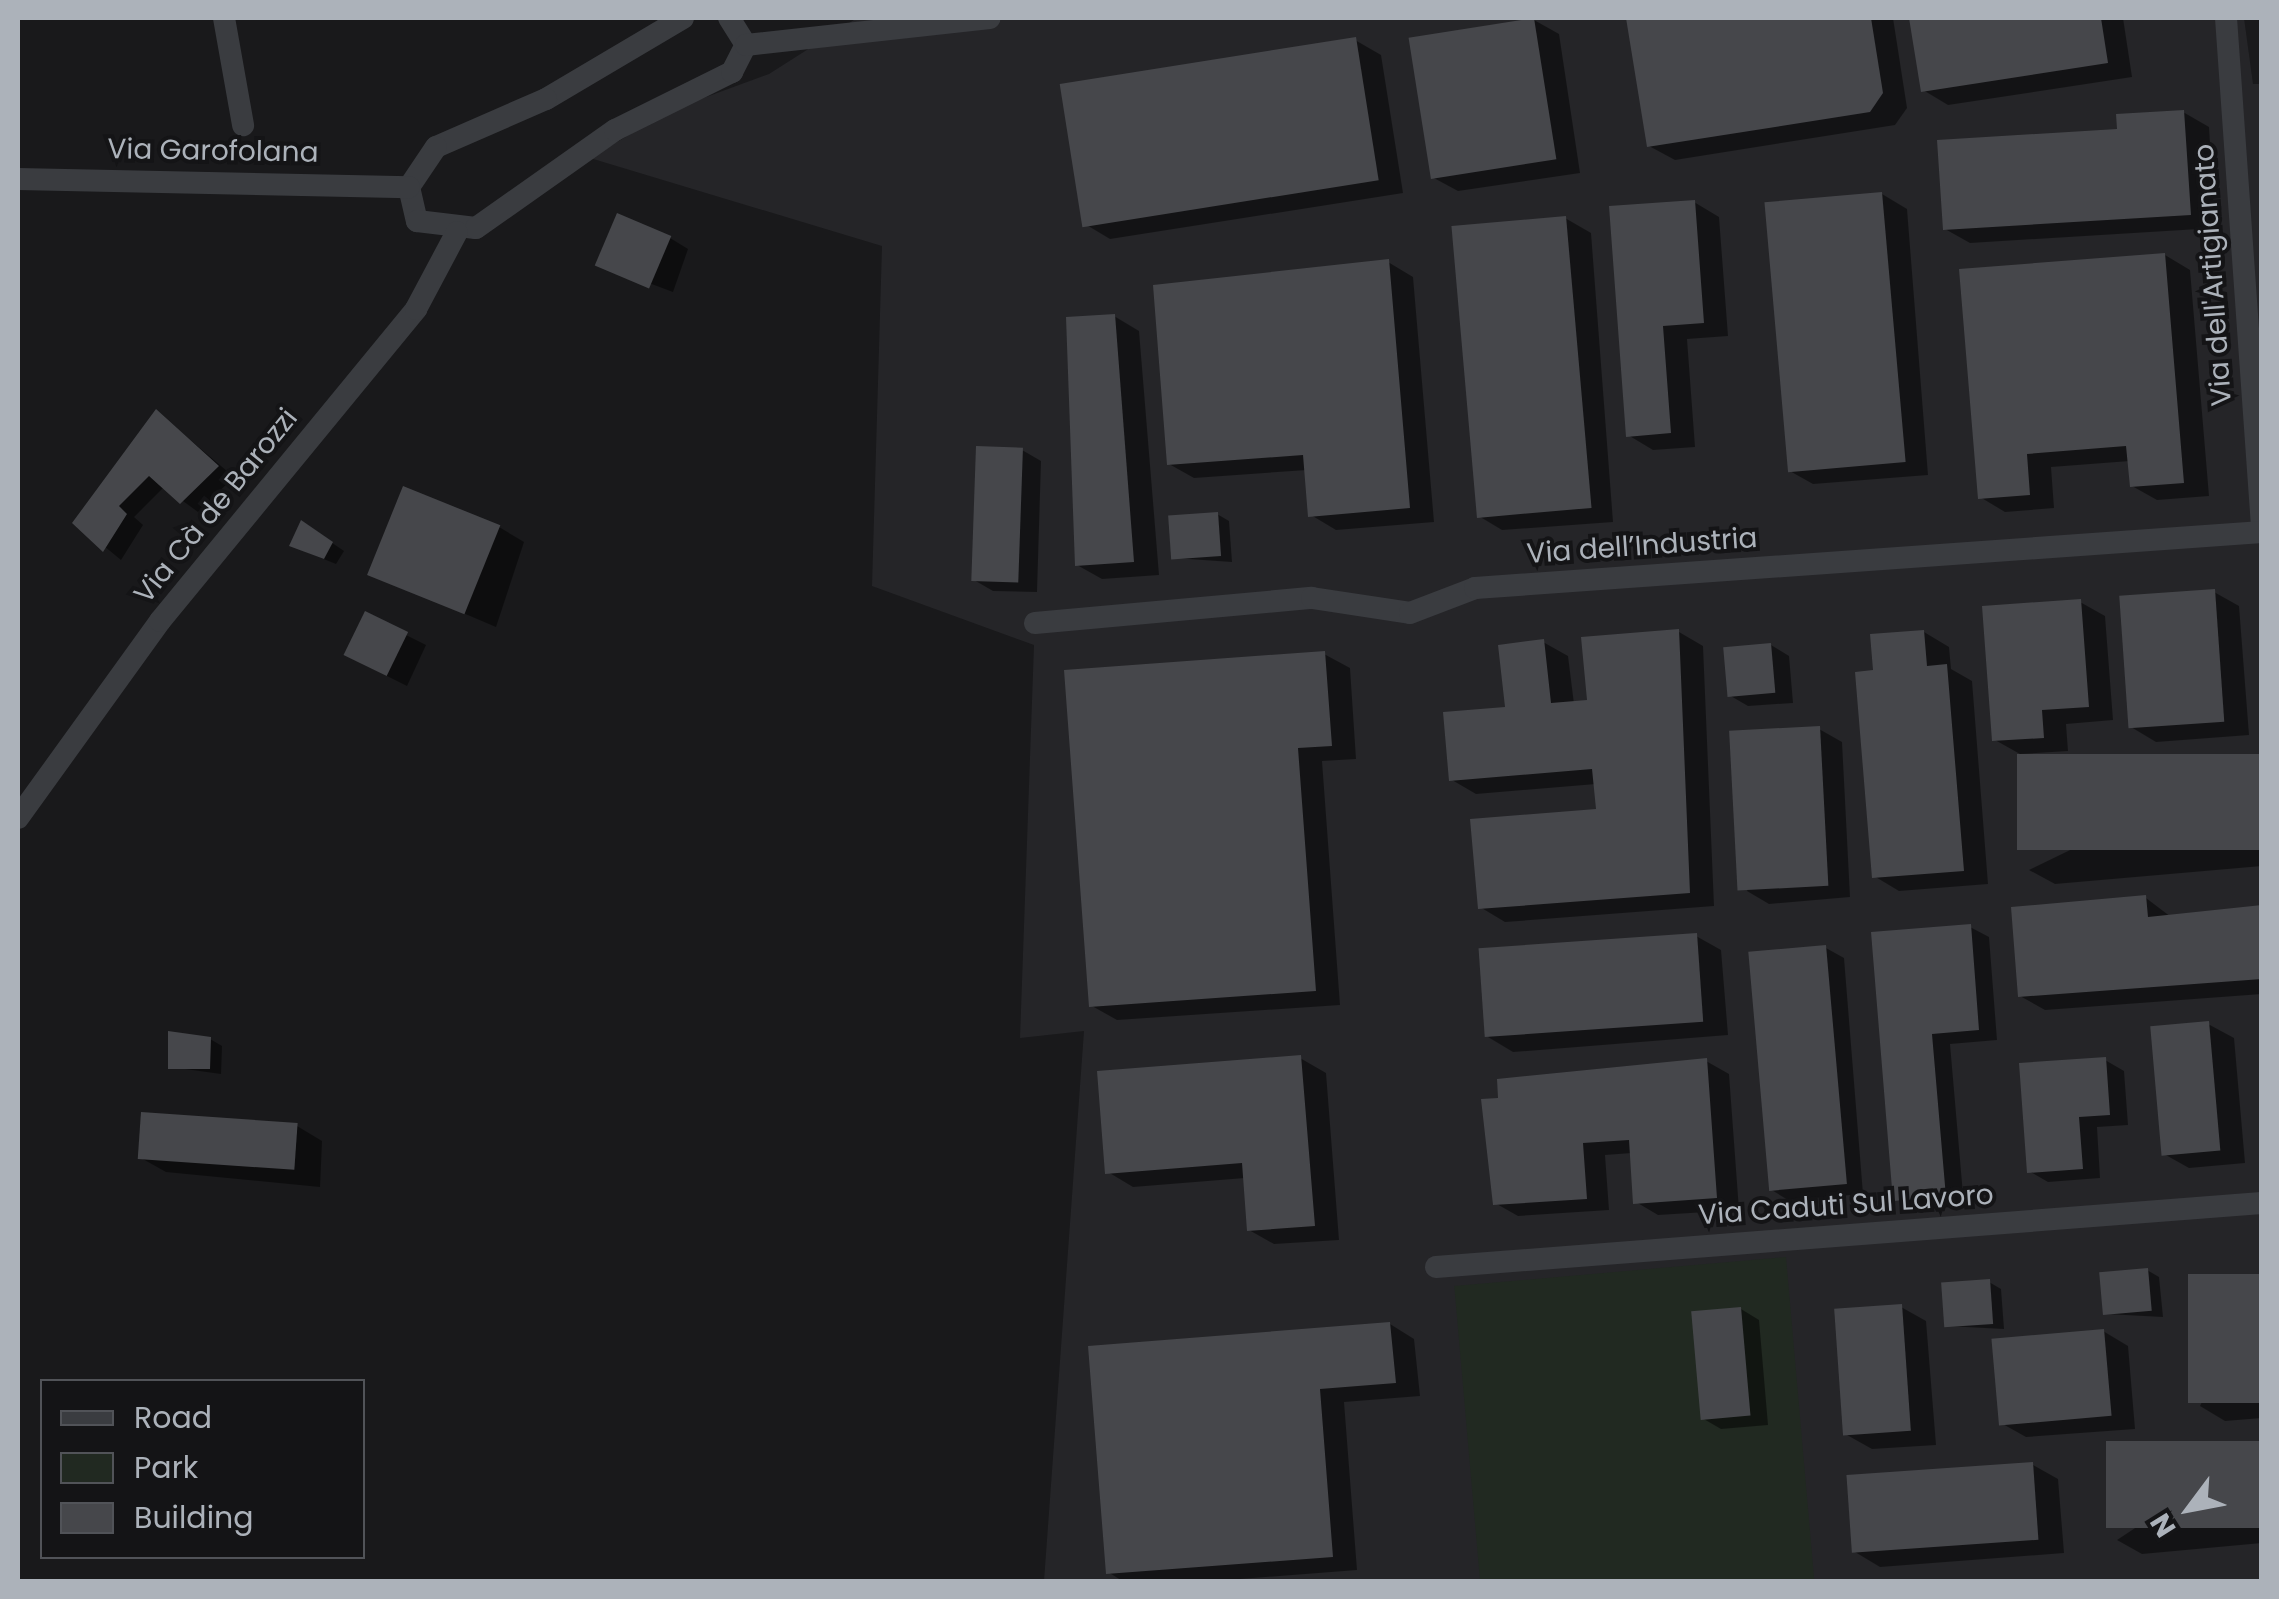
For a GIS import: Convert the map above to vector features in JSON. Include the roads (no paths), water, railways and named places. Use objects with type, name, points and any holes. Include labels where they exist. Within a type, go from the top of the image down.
[{"type":"street","points":[[224,18],[243,125]]},
{"type":"street","points":[[683,18],[546,99],[436,147],[408,187],[417,220],[457,232],[492,220],[630,121],[732,72],[746,45]]},
{"type":"street","points":[[729,18],[746,45]]},
{"type":"street","points":[[746,45],[990,18]]},
{"type":"street","name":"Via dell'Artigianato","points":[[2226,18],[2262,529]]},
{"type":"street","name":"Via Garofolana","points":[[18,179],[408,187]]},
{"type":"street","name":"Via Cà de Barozzi","points":[[18,818],[160,621],[416,309],[457,232]]},
{"type":"street","name":"Via dell’Industria","points":[[1035,623],[1312,598],[1410,613],[1476,588],[2262,529]]},
{"type":"street","name":"Via Caduti Sul Lavoro","points":[[1436,1267],[2262,1203]]}]
